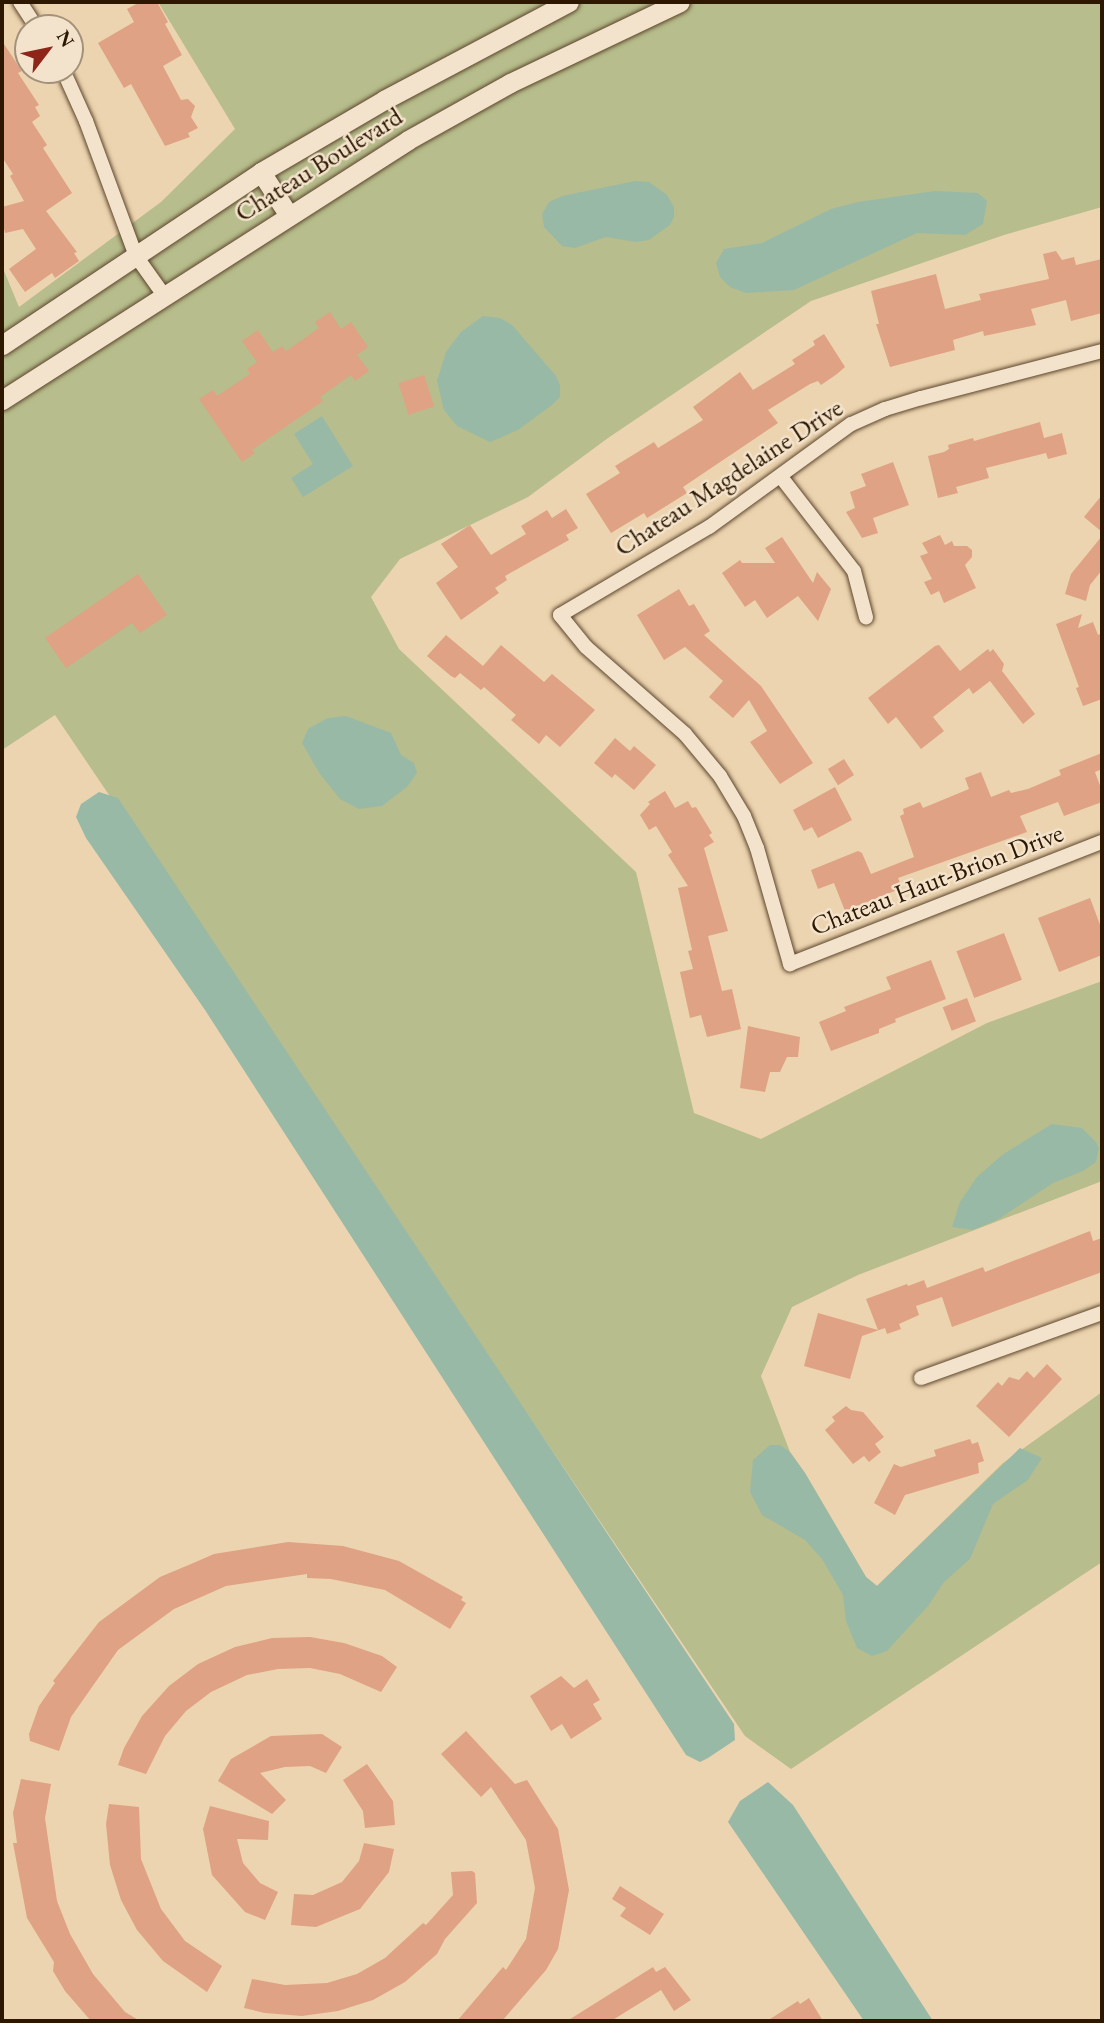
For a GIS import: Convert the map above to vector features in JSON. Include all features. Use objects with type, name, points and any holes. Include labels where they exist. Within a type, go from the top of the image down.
[{"type":"street","name":"Chateau Boulevard","points":[[2,345],[261,172],[384,100],[569,2]]},
{"type":"street","name":"Chateau Boulevard","points":[[2,400],[163,294],[408,140],[510,83],[680,2]]},
{"type":"street","points":[[69,84],[86,121],[136,256],[163,294]]},
{"type":"street","points":[[261,172],[288,214]]},
{"type":"street","name":"Chateau Magdelaine Drive","points":[[790,964],[757,848],[744,816],[720,776],[685,734],[586,646],[560,615],[709,527],[851,424],[885,409],[1102,351]]},
{"type":"street","points":[[781,477],[854,570],[866,617]]},
{"type":"street","name":"Chateau Haut-Brion Drive","points":[[790,964],[1102,842]]},
{"type":"street","points":[[921,1378],[1102,1313]]},
{"type":"green space","points":[[158,2],[1102,2],[1102,207],[1004,235],[811,301],[608,438],[528,497],[400,559],[371,597],[399,649],[636,872],[694,1113],[761,1139],[987,1023],[1102,981],[1102,1181],[858,1275],[792,1307],[761,1376],[790,1452],[866,1577],[877,1586],[1003,1463],[1102,1392],[1102,1562],[791,1769],[745,1736],[55,715],[2,750],[2,266],[19,307],[161,202],[235,129]]},
{"type":"shaded area","points":[[635,181],[649,182],[667,195],[674,207],[674,217],[670,225],[649,240],[636,242],[606,237],[575,248],[562,246],[544,227],[542,214],[549,202],[562,196]]},
{"type":"shaded area","points":[[935,191],[978,193],[987,201],[983,224],[965,235],[917,233],[794,290],[746,293],[730,287],[720,277],[716,263],[724,249],[762,243],[831,209],[858,202]]},
{"type":"shaded area","points":[[483,316],[500,318],[512,325],[556,376],[560,385],[560,397],[552,405],[518,430],[490,442],[457,426],[444,410],[437,381],[446,352],[461,332]]},
{"type":"shaded area","points":[[322,416],[353,466],[303,497],[291,478],[313,464],[294,434]]},
{"type":"shaded area","points":[[346,716],[391,733],[401,755],[414,763],[417,773],[407,787],[382,806],[359,809],[340,799],[320,774],[302,743],[308,729],[328,718]]},
{"type":"shaded area","points":[[99,792],[118,798],[734,1724],[735,1740],[708,1758],[700,1762],[686,1755],[205,1010],[86,838],[76,817],[81,804]]},
{"type":"shaded area","points":[[1052,1124],[1082,1128],[1099,1148],[1096,1162],[1083,1171],[1053,1183],[997,1220],[973,1230],[952,1227],[960,1202],[977,1177],[1002,1155]]},
{"type":"shaded area","points":[[770,1445],[780,1445],[790,1452],[866,1577],[877,1586],[1020,1448],[1042,1458],[1028,1480],[993,1504],[970,1559],[944,1582],[928,1606],[887,1651],[872,1656],[857,1648],[846,1621],[843,1595],[822,1559],[805,1540],[762,1515],[750,1492],[753,1460]]},
{"type":"shaded area","points":[[768,1782],[793,1805],[933,2021],[864,2021],[728,1822],[740,1801]]},
{"type":"building","points":[[140,2],[157,2],[168,22],[165,24],[182,55],[163,66],[181,100],[188,99],[195,106],[191,117],[198,128],[188,133],[190,137],[165,146],[131,84],[124,88],[98,43],[134,22],[127,9]]},
{"type":"building","points":[[2,41],[14,59],[14,84],[25,84],[39,105],[35,107],[40,116],[32,122],[47,145],[43,148],[72,193],[46,211],[77,252],[74,253],[79,261],[55,278],[52,273],[25,292],[9,269],[36,249],[23,229],[5,233],[2,207],[24,201],[10,176],[13,174],[2,157]]},
{"type":"building","points":[[1056,251],[1062,260],[1074,257],[1076,265],[1102,259],[1102,313],[1071,321],[1066,300],[1031,309],[1036,325],[984,336],[983,331],[953,340],[955,350],[890,367],[876,324],[879,324],[871,291],[936,274],[945,309],[981,300],[979,294],[1049,279],[1043,254]]},
{"type":"building","points":[[330,312],[341,329],[351,322],[368,347],[357,355],[369,371],[355,381],[351,375],[320,397],[323,401],[252,450],[255,453],[242,462],[199,399],[213,390],[217,396],[250,374],[247,369],[257,362],[242,341],[258,330],[273,352],[282,346],[286,351],[319,328],[315,322]]},
{"type":"building","points":[[824,334],[845,367],[821,385],[818,381],[810,384],[768,410],[778,423],[683,487],[687,493],[647,518],[644,513],[611,533],[586,494],[620,473],[615,466],[654,442],[658,448],[703,420],[693,407],[740,372],[753,390],[795,364],[792,360],[815,345],[813,341]]},
{"type":"building","points":[[424,375],[434,406],[409,415],[398,383]]},
{"type":"building","points":[[1040,422],[1044,438],[1062,433],[1067,454],[1048,459],[1046,453],[986,468],[989,478],[956,487],[958,493],[938,498],[928,456],[944,452],[949,449],[948,445],[973,438],[974,441]]},
{"type":"building","points":[[893,462],[909,505],[873,518],[878,533],[862,538],[846,512],[855,508],[850,492],[866,486],[861,474]]},
{"type":"building","points":[[1102,495],[1102,532],[1084,517]]},
{"type":"building","points":[[566,509],[578,528],[566,535],[569,540],[505,576],[507,580],[495,588],[499,593],[461,620],[436,583],[458,567],[441,544],[470,525],[491,555],[526,534],[521,526],[547,510],[552,518]]},
{"type":"building","points":[[940,535],[945,545],[952,541],[954,546],[967,546],[972,550],[972,557],[965,565],[976,588],[944,603],[939,591],[931,595],[924,582],[932,579],[920,556],[928,553],[922,543]]},
{"type":"building","points":[[1102,536],[1102,570],[1090,585],[1086,601],[1065,594],[1071,574]]},
{"type":"building","points":[[782,537],[813,583],[817,572],[831,589],[818,621],[798,596],[767,618],[755,600],[745,607],[722,573],[740,560],[742,563],[775,563],[765,548]]},
{"type":"building","points":[[138,574],[167,615],[140,633],[132,623],[66,668],[45,638]]},
{"type":"building","points":[[679,589],[689,606],[694,604],[710,631],[704,635],[761,686],[813,763],[780,784],[750,742],[767,731],[749,700],[733,718],[709,697],[723,681],[685,647],[664,660],[637,615]]},
{"type":"building","points":[[1082,614],[1078,628],[1093,622],[1098,635],[1102,633],[1102,699],[1083,706],[1076,688],[1079,687],[1056,624]]},
{"type":"building","points":[[446,635],[483,666],[501,645],[544,682],[552,674],[595,710],[560,747],[546,735],[539,744],[511,720],[516,715],[484,687],[481,690],[460,673],[455,678],[451,676],[427,656]]},
{"type":"building","points":[[939,645],[960,671],[988,649],[990,652],[993,649],[1004,664],[1002,671],[1035,714],[1023,724],[990,681],[973,694],[969,688],[933,717],[944,731],[921,749],[896,717],[888,724],[868,698]]},
{"type":"building","points":[[615,738],[630,751],[634,746],[656,765],[634,790],[615,774],[612,778],[594,763]]},
{"type":"building","points":[[1102,753],[1102,769],[1095,772],[1102,791],[1102,802],[1064,816],[1058,802],[1020,816],[1027,832],[898,878],[902,888],[845,911],[834,883],[818,889],[811,870],[858,851],[862,853],[871,874],[914,857],[900,816],[904,814],[903,809],[920,802],[923,808],[969,789],[965,778],[981,772],[991,797],[1009,790],[1011,793],[1028,789],[1061,775],[1059,770]]},
{"type":"building","points":[[844,759],[854,775],[838,785],[828,769]]},
{"type":"building","points":[[835,787],[852,820],[818,838],[812,827],[804,831],[793,810]]},
{"type":"building","points":[[665,791],[675,808],[688,801],[692,808],[696,807],[712,833],[709,835],[714,842],[704,848],[728,931],[708,936],[722,991],[732,989],[741,1029],[707,1037],[701,1015],[690,1018],[680,972],[693,969],[688,951],[692,950],[678,888],[688,886],[668,855],[672,852],[656,826],[649,830],[640,815],[650,804],[648,802]]},
{"type":"building","points":[[1090,898],[1102,930],[1102,955],[1059,972],[1038,918]]},
{"type":"building","points":[[1004,933],[1022,980],[974,998],[956,951]]},
{"type":"building","points":[[931,960],[946,999],[895,1019],[896,1022],[879,1029],[879,1033],[831,1051],[819,1022],[846,1011],[844,1007],[891,989],[886,977]]},
{"type":"building","points":[[967,998],[976,1021],[952,1031],[943,1007]]},
{"type":"building","points":[[748,1026],[800,1037],[798,1057],[787,1057],[780,1072],[770,1072],[765,1092],[740,1088]]},
{"type":"building","points":[[1090,1231],[1093,1241],[1102,1238],[1102,1272],[952,1327],[942,1297],[916,1306],[919,1315],[899,1324],[901,1329],[887,1334],[885,1328],[862,1336],[850,1379],[804,1366],[818,1313],[878,1330],[866,1299],[924,1280],[927,1288],[983,1267],[985,1272]]},
{"type":"building","points":[[1047,1364],[1062,1379],[1009,1437],[976,1406],[998,1382],[1002,1386],[1009,1377],[1019,1380],[1027,1371],[1034,1378]]},
{"type":"building","points":[[846,1406],[851,1410],[863,1412],[884,1437],[875,1444],[881,1452],[869,1462],[864,1456],[853,1464],[825,1430],[835,1421],[832,1417]]},
{"type":"building","points":[[970,1439],[972,1444],[978,1442],[984,1461],[978,1463],[979,1473],[905,1495],[895,1515],[874,1503],[894,1464],[901,1467],[936,1456],[934,1450]]},
{"type":"building","points":[[288,1542],[343,1546],[399,1561],[463,1597],[461,1600],[466,1603],[450,1629],[385,1590],[331,1579],[307,1578],[307,1574],[226,1586],[174,1609],[118,1650],[71,1717],[59,1751],[30,1741],[29,1734],[39,1706],[55,1683],[53,1681],[99,1622],[160,1577],[214,1554]]},
{"type":"building","points":[[310,1637],[344,1643],[382,1656],[397,1667],[381,1692],[340,1674],[310,1668],[278,1669],[247,1675],[211,1692],[186,1711],[165,1736],[146,1774],[118,1765],[142,1716],[169,1686],[198,1664],[235,1647],[272,1638]]},
{"type":"building","points":[[561,1676],[574,1688],[587,1679],[600,1700],[593,1704],[602,1719],[571,1739],[562,1724],[551,1731],[530,1696]]},
{"type":"building","points":[[466,1731],[515,1784],[527,1780],[558,1829],[569,1890],[558,1949],[546,1970],[502,2021],[457,2021],[503,1967],[506,1970],[526,1939],[535,1888],[526,1840],[491,1787],[481,1797],[441,1754]]},
{"type":"building","points":[[322,1734],[342,1747],[326,1773],[310,1766],[285,1767],[260,1773],[286,1800],[272,1814],[218,1781],[231,1759],[271,1736]]},
{"type":"building","points":[[367,1764],[393,1801],[395,1825],[365,1828],[363,1811],[343,1780]]},
{"type":"building","points":[[21,1779],[51,1784],[45,1818],[57,1901],[70,1934],[93,1974],[125,2012],[140,2021],[91,2021],[65,1991],[53,1971],[54,1962],[27,1918],[13,1843],[17,1843],[13,1813]]},
{"type":"building","points":[[109,1804],[139,1807],[141,1859],[161,1909],[185,1941],[222,1966],[207,1992],[163,1961],[137,1930],[121,1900],[110,1865],[106,1824]]},
{"type":"building","points":[[210,1806],[269,1821],[268,1840],[237,1839],[243,1863],[260,1883],[278,1892],[265,1920],[245,1912],[212,1875],[203,1829]]},
{"type":"building","points":[[364,1843],[394,1849],[389,1872],[360,1909],[316,1927],[291,1925],[294,1894],[313,1895],[342,1882],[359,1861]]},
{"type":"building","points":[[451,1872],[475,1873],[477,1903],[445,1939],[437,1954],[405,1982],[373,2000],[338,2011],[302,2016],[244,2008],[252,1979],[285,1985],[327,1983],[357,1974],[385,1958],[423,1923],[426,1925],[453,1895]]},
{"type":"building","points":[[620,1886],[664,1914],[650,1935],[620,1916],[626,1908],[612,1899]]},
{"type":"building","points":[[653,1967],[656,1972],[665,1967],[691,2000],[674,2011],[661,1990],[611,2021],[567,2021]]},
{"type":"building","points":[[809,1998],[823,2021],[767,2021],[798,2001],[800,2004]]}]
